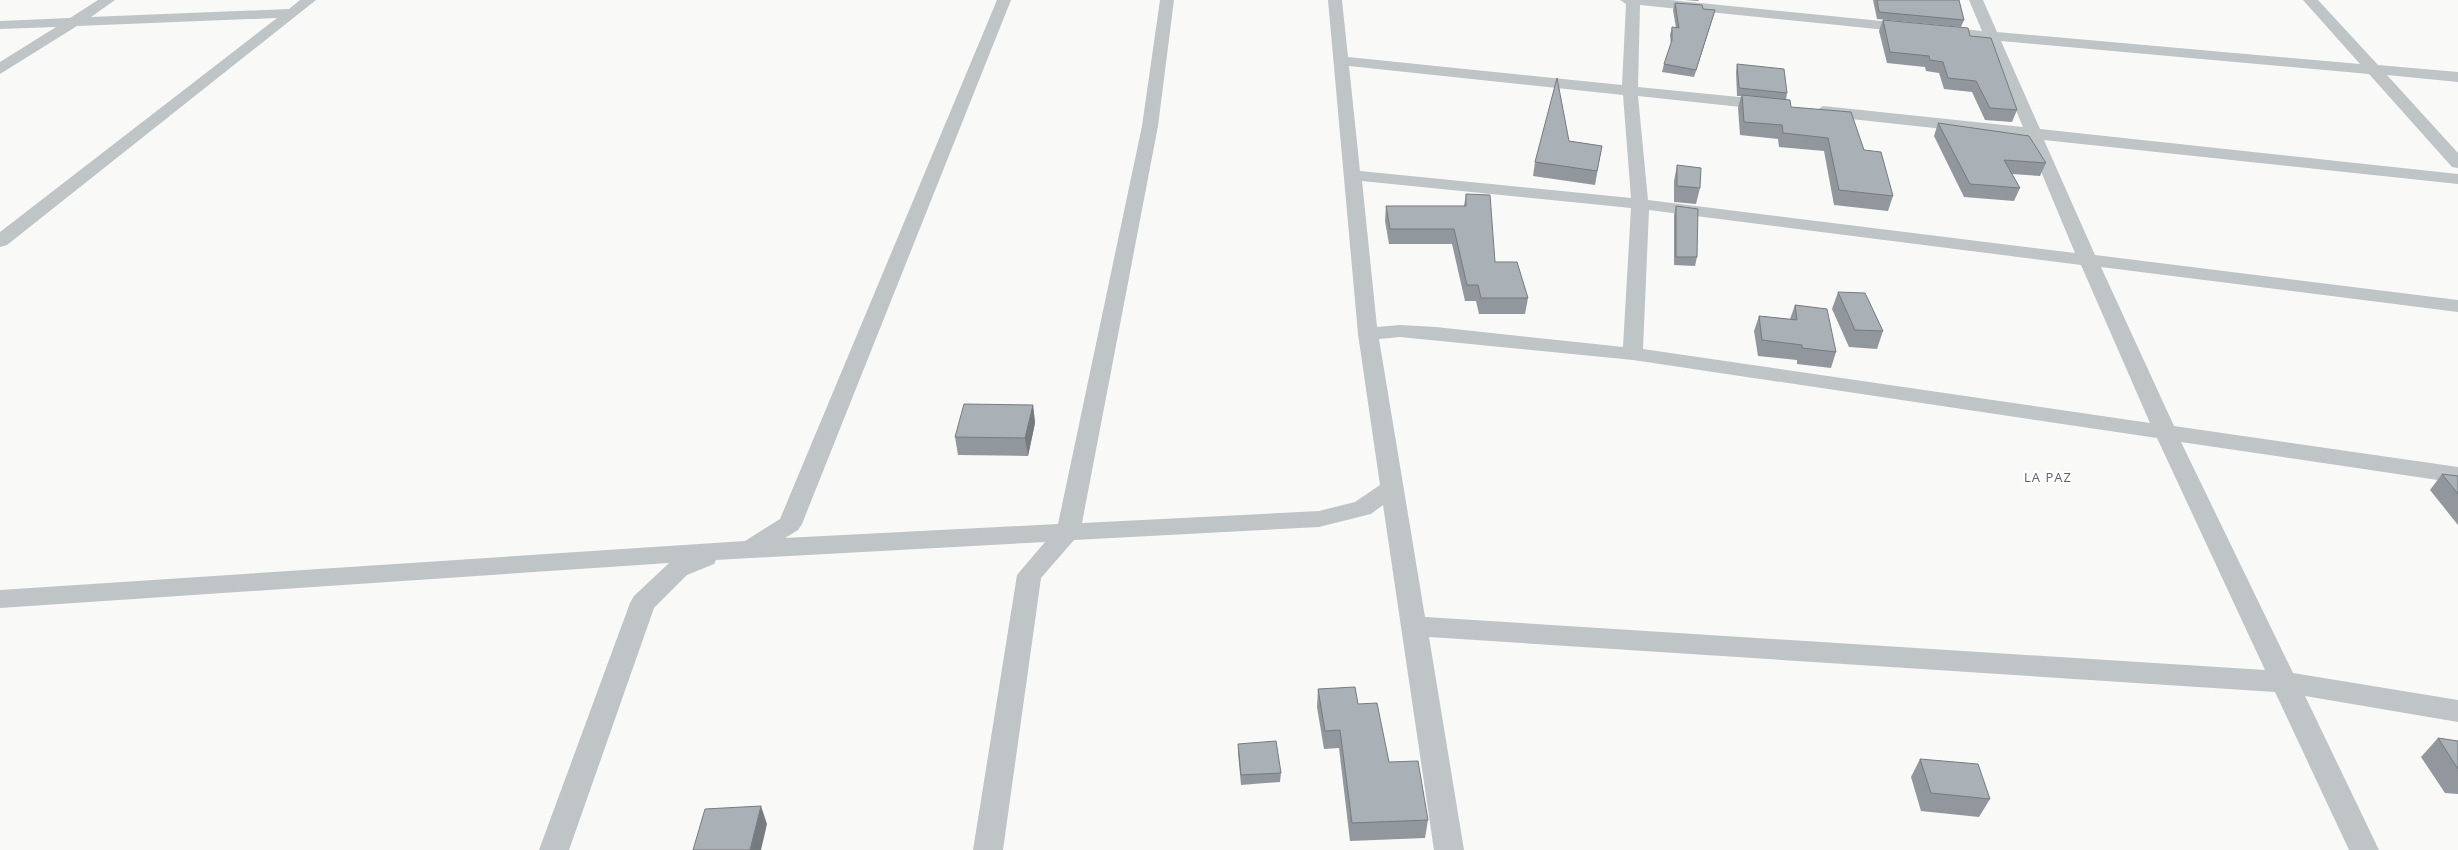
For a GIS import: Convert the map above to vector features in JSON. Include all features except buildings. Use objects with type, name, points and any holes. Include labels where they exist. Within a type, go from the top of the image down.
[{"type":"street","points":[[0,69],[108,0]]},
{"type":"street","points":[[0,241],[309,0]]},
{"type":"street","points":[[749,549],[790,524],[1004,0]]},
{"type":"street","points":[[988,850],[1028,575],[1068,532],[1150,126],[1167,0]]},
{"type":"street","points":[[1335,0],[1368,334],[1449,850]]},
{"type":"street","points":[[1633,354],[1640,204],[1630,89],[1631,0],[1993,36],[2458,77]]},
{"type":"street","points":[[1976,0],[1993,36],[2088,260],[2166,433],[2364,850]]},
{"type":"street","points":[[2310,0],[2458,163]]},
{"type":"street","points":[[0,25],[292,13]]},
{"type":"street","points":[[1341,61],[1630,89],[1781,106]]},
{"type":"street","points":[[1804,109],[2035,135],[2458,178]]},
{"type":"street","points":[[1352,175],[1640,204],[2458,306]]},
{"type":"street","points":[[1368,334],[1400,331],[1436,333],[1633,354],[2458,475]]},
{"type":"street","points":[[0,599],[749,549],[1319,520],[1363,508],[1393,487]]},
{"type":"street","points":[[554,850],[643,603],[678,569],[723,551]]},
{"type":"street","points":[[1415,626],[2284,682],[2458,711]]},
{"type":"district","name":"LA PAZ","points":[[2048,477]]}]
